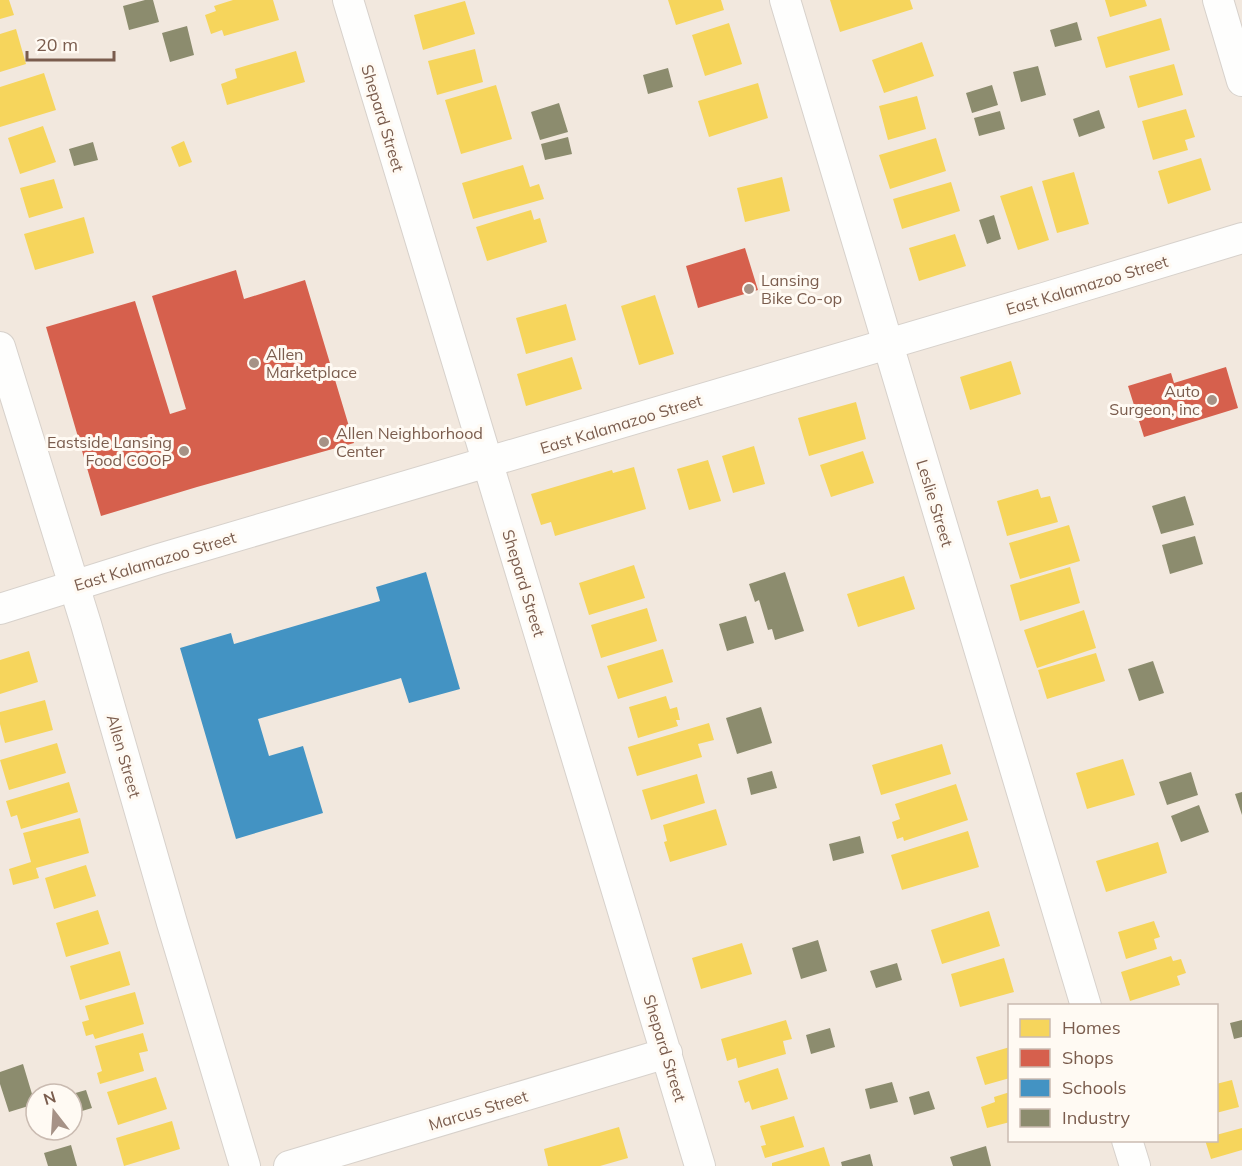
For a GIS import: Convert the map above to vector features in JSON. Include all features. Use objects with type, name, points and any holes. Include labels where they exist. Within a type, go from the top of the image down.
[{"type":"street","name":"Shepard Street","points":[[348,0],[700,1166]]},
{"type":"street","name":"Leslie Street","points":[[785,0],[1086,1004]]},
{"type":"street","points":[[1218,0],[1242,81]]},
{"type":"street","name":"East Kalamazoo Street","points":[[0,609],[159,559],[1242,238]]},
{"type":"street","name":"Allen Street","points":[[0,347],[86,624],[245,1166]]},
{"type":"street","name":"Marcus Street","points":[[289,1166],[667,1053]]},
{"type":"street","points":[[1128,1142],[1135,1166]]},
{"type":"shaded area","points":[[0,0],[1242,0],[1242,1166],[0,1166]]},
{"type":"building: Homes","points":[[0,0],[9,0],[14,15],[0,19]]},
{"type":"building: Homes","points":[[233,0],[273,0],[279,20],[224,36],[222,30],[211,34],[205,15],[216,11],[214,6]]},
{"type":"building: Homes","points":[[668,0],[721,0],[724,10],[676,25]]},
{"type":"building: Homes","points":[[830,0],[910,0],[913,9],[840,32]]},
{"type":"building: Homes","points":[[1105,0],[1145,0],[1147,6],[1110,17]]},
{"type":"building: Homes","points":[[465,1],[475,34],[423,50],[414,15]]},
{"type":"building: Homes","points":[[1161,18],[1170,50],[1106,68],[1097,37]]},
{"type":"building: Homes","points":[[729,23],[742,64],[705,76],[692,35]]},
{"type":"building: Homes","points":[[16,29],[26,64],[0,72],[0,34]]},
{"type":"building: Homes","points":[[922,42],[934,76],[884,93],[872,60]]},
{"type":"building: Homes","points":[[475,49],[483,82],[437,95],[428,61]]},
{"type":"building: Homes","points":[[296,51],[305,82],[227,105],[221,84],[237,78],[235,69]]},
{"type":"building: Homes","points":[[1174,64],[1183,95],[1138,108],[1129,76]]},
{"type":"building: Homes","points":[[44,73],[56,110],[0,127],[0,87]]},
{"type":"building: Homes","points":[[758,83],[768,118],[709,137],[698,101]]},
{"type":"building: Homes","points":[[496,85],[512,139],[461,154],[445,100]]},
{"type":"building: Homes","points":[[917,96],[926,129],[888,140],[879,106]]},
{"type":"building: Homes","points":[[1186,109],[1195,137],[1185,140],[1188,150],[1153,160],[1142,121]]},
{"type":"building: Homes","points":[[43,126],[56,162],[20,174],[8,138]]},
{"type":"building: Homes","points":[[936,138],[946,171],[890,189],[879,155]]},
{"type":"building: Homes","points":[[184,141],[192,162],[179,167],[171,147]]},
{"type":"building: Homes","points":[[1201,158],[1211,190],[1168,204],[1158,171]]},
{"type":"building: Homes","points":[[523,165],[530,187],[539,184],[544,199],[473,219],[462,183]]},
{"type":"building: Homes","points":[[1074,172],[1089,224],[1057,233],[1042,181]]},
{"type":"building: Homes","points":[[782,177],[790,211],[745,222],[737,188]]},
{"type":"building: Homes","points":[[54,179],[63,208],[29,218],[20,188]]},
{"type":"building: Homes","points":[[951,182],[960,211],[902,229],[893,199]]},
{"type":"building: Homes","points":[[1032,186],[1049,240],[1018,250],[1000,196]]},
{"type":"building: Homes","points":[[531,210],[534,220],[540,218],[547,242],[487,261],[476,227]]},
{"type":"building: Homes","points":[[84,217],[94,253],[35,270],[24,234]]},
{"type":"building: Homes","points":[[955,234],[966,266],[919,281],[909,248]]},
{"type":"building: Homes","points":[[655,295],[674,354],[639,365],[621,306]]},
{"type":"building: Homes","points":[[566,304],[576,340],[526,354],[516,318]]},
{"type":"building: Homes","points":[[572,357],[582,389],[526,406],[517,374]]},
{"type":"building: Homes","points":[[1011,361],[1021,394],[970,410],[960,377]]},
{"type":"building: Homes","points":[[856,402],[866,439],[809,456],[798,418]]},
{"type":"building: Homes","points":[[754,446],[765,484],[733,493],[722,456]]},
{"type":"building: Homes","points":[[863,451],[874,483],[831,497],[820,465]]},
{"type":"building: Homes","points":[[708,460],[721,501],[689,510],[677,469]]},
{"type":"building: Homes","points":[[634,467],[646,509],[555,536],[551,522],[541,525],[531,494],[612,470],[613,473]]},
{"type":"building: Homes","points":[[1038,489],[1041,498],[1050,496],[1058,522],[1007,536],[997,501]]},
{"type":"building: Homes","points":[[1069,525],[1080,561],[1020,579],[1009,543]]},
{"type":"building: Homes","points":[[634,565],[645,598],[589,615],[579,583]]},
{"type":"building: Homes","points":[[1070,567],[1080,603],[1020,621],[1010,585]]},
{"type":"building: Homes","points":[[904,576],[915,609],[858,627],[847,594]]},
{"type":"building: Homes","points":[[647,608],[657,641],[601,658],[591,625]]},
{"type":"building: Homes","points":[[1084,610],[1096,648],[1037,668],[1024,630]]},
{"type":"building: Homes","points":[[663,649],[673,682],[618,699],[607,666]]},
{"type":"building: Homes","points":[[29,651],[38,682],[0,694],[0,660]]},
{"type":"building: Homes","points":[[1096,653],[1105,681],[1047,699],[1038,670]]},
{"type":"building: Homes","points":[[666,696],[670,709],[677,707],[680,720],[676,720],[678,726],[638,738],[629,707]]},
{"type":"building: Homes","points":[[45,700],[53,730],[5,743],[0,724],[0,712]]},
{"type":"building: Homes","points":[[709,723],[714,740],[698,744],[702,757],[637,776],[628,747]]},
{"type":"building: Homes","points":[[57,743],[66,773],[9,790],[0,760]]},
{"type":"building: Homes","points":[[942,744],[951,774],[881,795],[872,765]]},
{"type":"building: Homes","points":[[1123,759],[1135,795],[1087,809],[1076,773]]},
{"type":"building: Homes","points":[[697,774],[705,803],[651,820],[642,790]]},
{"type":"building: Homes","points":[[69,782],[78,812],[21,829],[17,815],[11,817],[6,801]]},
{"type":"building: Homes","points":[[956,784],[968,820],[904,841],[903,837],[897,839],[892,822],[900,819],[895,804]]},
{"type":"building: Homes","points":[[716,809],[727,845],[670,862],[664,842],[667,841],[663,825]]},
{"type":"building: Homes","points":[[80,818],[89,853],[36,868],[39,878],[13,885],[9,869],[31,862],[23,833]]},
{"type":"building: Homes","points":[[968,831],[979,867],[902,890],[891,855]]},
{"type":"building: Homes","points":[[1158,842],[1167,873],[1106,892],[1096,861]]},
{"type":"building: Homes","points":[[86,865],[96,896],[54,909],[45,878]]},
{"type":"building: Homes","points":[[98,910],[109,944],[66,957],[56,923]]},
{"type":"building: Homes","points":[[989,911],[1000,946],[942,964],[931,930]]},
{"type":"building: Homes","points":[[1154,921],[1160,937],[1154,939],[1157,949],[1126,959],[1118,932]]},
{"type":"building: Homes","points":[[742,943],[752,974],[701,989],[692,958]]},
{"type":"building: Homes","points":[[120,951],[130,985],[80,1000],[70,966]]},
{"type":"building: Homes","points":[[1171,956],[1173,961],[1181,959],[1186,973],[1177,976],[1180,985],[1130,1001],[1121,972]]},
{"type":"building: Homes","points":[[1004,958],[1014,992],[960,1007],[951,974]]},
{"type":"building: Homes","points":[[135,992],[144,1024],[95,1039],[93,1034],[86,1036],[82,1022],[89,1020],[85,1006]]},
{"type":"building: Homes","points":[[786,1020],[792,1039],[783,1041],[786,1054],[738,1068],[736,1058],[727,1061],[721,1039]]},
{"type":"building: Homes","points":[[143,1033],[148,1051],[139,1053],[144,1071],[100,1084],[97,1073],[102,1071],[95,1046]]},
{"type":"building: Homes","points":[[1008,1048],[1008,1079],[985,1085],[976,1057]]},
{"type":"building: Homes","points":[[778,1068],[788,1099],[752,1110],[749,1101],[745,1103],[738,1081]]},
{"type":"building: Homes","points":[[156,1077],[167,1109],[118,1125],[107,1092]]},
{"type":"building: Homes","points":[[1232,1080],[1239,1107],[1218,1112],[1218,1084]]},
{"type":"building: Homes","points":[[1008,1093],[1008,1123],[987,1128],[981,1107],[995,1102],[994,1097]]},
{"type":"building: Homes","points":[[794,1116],[804,1147],[765,1158],[761,1146],[766,1145],[760,1126]]},
{"type":"building: Homes","points":[[172,1121],[180,1149],[124,1166],[116,1138]]},
{"type":"building: Homes","points":[[619,1127],[628,1158],[600,1166],[548,1166],[544,1149]]},
{"type":"building: Homes","points":[[1242,1128],[1242,1150],[1211,1159],[1206,1142],[1218,1142],[1218,1134]]},
{"type":"building: Homes","points":[[824,1147],[830,1166],[772,1166],[772,1163]]},
{"type":"building: Shops","points":[[745,248],[758,290],[698,308],[686,266]]},
{"type":"building: Shops","points":[[236,270],[244,299],[305,280],[354,443],[101,516],[46,327],[135,301],[170,414],[186,409],[152,296]]},
{"type":"building: Shops","points":[[1226,367],[1238,408],[1144,437],[1128,386],[1171,373],[1174,383]]},
{"type":"building: Schools","points":[[426,572],[460,689],[409,703],[401,678],[258,719],[269,756],[303,746],[323,813],[236,839],[180,648],[231,633],[234,644],[380,601],[376,587]]},
{"type":"building: Industry","points":[[153,0],[159,22],[129,30],[123,6]]},
{"type":"building: Industry","points":[[1077,22],[1082,40],[1055,47],[1050,30]]},
{"type":"building: Industry","points":[[187,26],[194,55],[170,62],[162,33]]},
{"type":"building: Industry","points":[[1038,66],[1046,95],[1021,102],[1013,72]]},
{"type":"building: Industry","points":[[668,68],[673,87],[648,94],[643,75]]},
{"type":"building: Industry","points":[[992,85],[998,105],[972,113],[966,93]]},
{"type":"building: Industry","points":[[559,103],[568,132],[540,140],[531,112]]},
{"type":"building: Industry","points":[[1099,110],[1105,128],[1079,137],[1073,119]]},
{"type":"building: Industry","points":[[1000,111],[1005,129],[979,136],[974,118]]},
{"type":"building: Industry","points":[[568,137],[572,154],[545,160],[541,144]]},
{"type":"building: Industry","points":[[93,142],[98,160],[74,166],[69,149]]},
{"type":"building: Industry","points":[[994,215],[1001,239],[987,244],[979,220]]},
{"type":"building: Industry","points":[[1185,496],[1194,525],[1161,534],[1152,506]]},
{"type":"building: Industry","points":[[1195,536],[1203,564],[1170,574],[1162,545]]},
{"type":"building: Industry","points":[[785,572],[804,631],[775,640],[772,629],[768,630],[759,600],[755,602],[749,584]]},
{"type":"building: Industry","points":[[746,616],[754,643],[727,651],[719,624]]},
{"type":"building: Industry","points":[[1153,661],[1164,693],[1139,701],[1128,669]]},
{"type":"building: Industry","points":[[761,707],[772,743],[737,754],[726,718]]},
{"type":"building: Industry","points":[[772,771],[777,788],[751,795],[747,778]]},
{"type":"building: Industry","points":[[1191,772],[1198,795],[1167,805],[1159,782]]},
{"type":"building: Industry","points":[[1242,792],[1242,815],[1235,794]]},
{"type":"building: Industry","points":[[1199,805],[1209,832],[1181,842],[1171,816]]},
{"type":"building: Industry","points":[[860,836],[864,853],[833,861],[829,844]]},
{"type":"building: Industry","points":[[818,940],[827,971],[801,979],[792,948]]},
{"type":"building: Industry","points":[[897,963],[902,980],[876,988],[870,971]]},
{"type":"building: Industry","points":[[1242,1020],[1242,1037],[1234,1039],[1230,1023]]},
{"type":"building: Industry","points":[[830,1028],[835,1047],[811,1054],[806,1035]]},
{"type":"building: Industry","points":[[23,1064],[28,1082],[24,1082],[24,1107],[9,1112],[0,1084],[0,1072]]},
{"type":"building: Industry","points":[[892,1082],[898,1102],[870,1109],[865,1089]]},
{"type":"building: Industry","points":[[86,1090],[92,1108],[84,1110],[84,1091]]},
{"type":"building: Industry","points":[[929,1091],[935,1109],[914,1115],[909,1097]]},
{"type":"building: Industry","points":[[71,1145],[77,1166],[48,1166],[44,1153]]},
{"type":"building: Industry","points":[[986,1146],[991,1166],[953,1166],[950,1157]]},
{"type":"building: Industry","points":[[870,1154],[873,1166],[842,1166],[841,1162]]},
{"type":"place","name":"Lansing Bike Co-op","points":[[749,289]]},
{"type":"place","name":"Allen Marketplace","points":[[254,363]]},
{"type":"place","name":"Auto Surgeon, inc","points":[[1212,400]]},
{"type":"place","name":"Allen Neighborhood Center","points":[[324,442]]},
{"type":"place","name":"Eastside Lansing Food COOP","points":[[184,451]]}]
